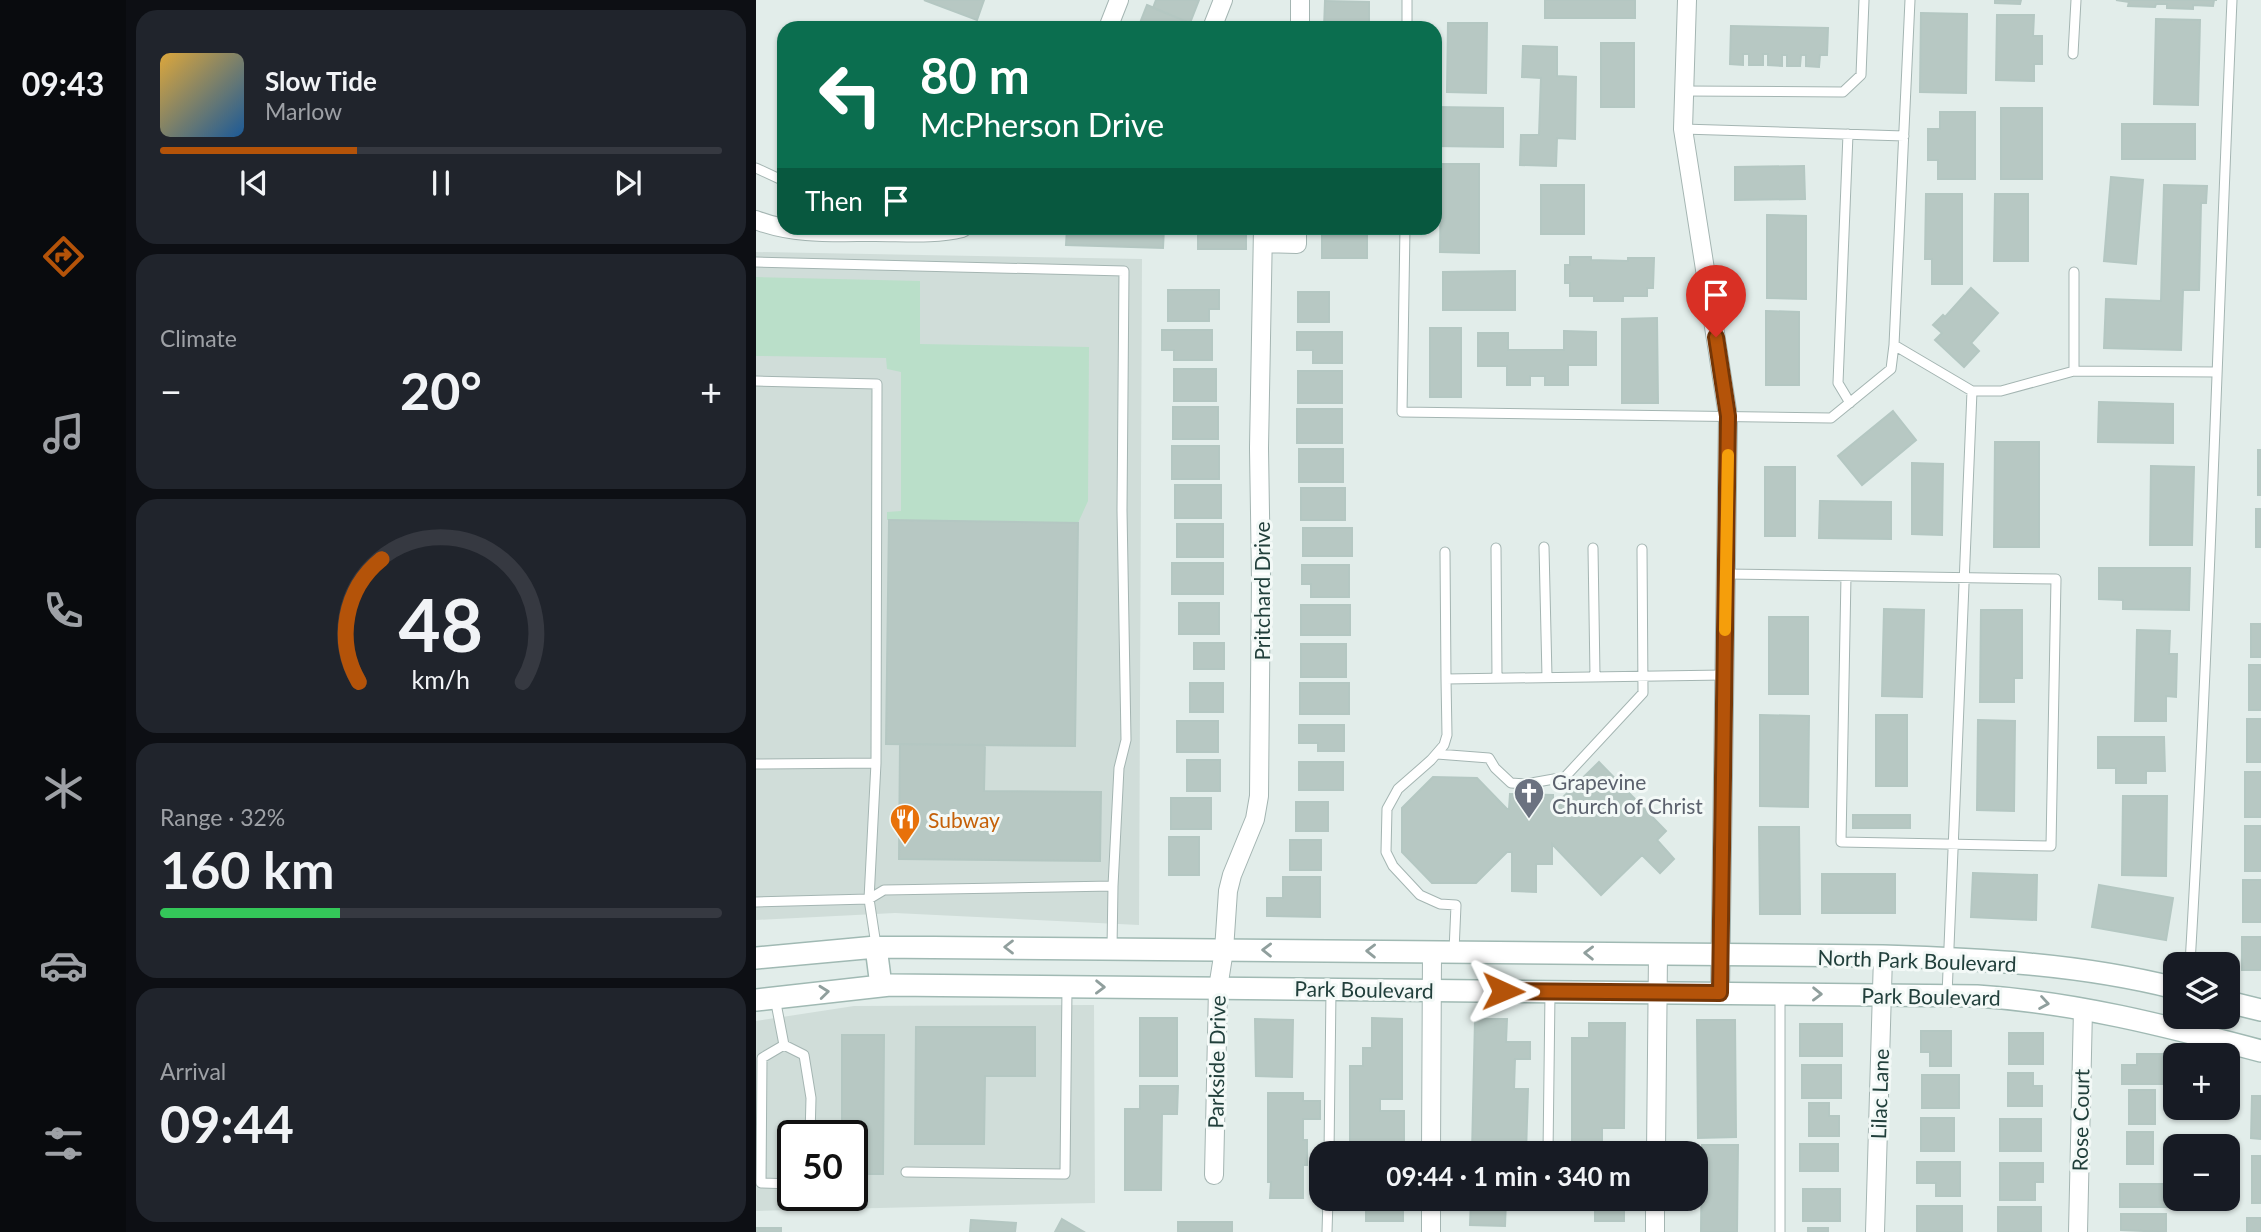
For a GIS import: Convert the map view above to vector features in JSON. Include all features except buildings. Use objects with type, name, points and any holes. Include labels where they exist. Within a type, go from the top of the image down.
[{"type":"main road","name":"Park Boulevard","points":[[756,958],[876,947],[1658,954]]},
{"type":"main road","points":[[876,947],[881,986]]},
{"type":"main road","name":"North Park Boulevard","points":[[1658,954],[1949,958],[2084,970],[2163,986]]},
{"type":"main road","name":"Park Boulevard","points":[[766,999],[881,986],[1947,995],[2015,998],[2110,1012],[2261,1051]]},
{"type":"main road","points":[[2240,1005],[2261,1010]]},
{"type":"street","points":[[1111,21],[1119,0]]},
{"type":"street","points":[[1215,21],[1223,0]]},
{"type":"street","points":[[1300,0],[1300,21]]},
{"type":"street","points":[[1687,0],[1683,130],[1728,416],[1720,993]]},
{"type":"street","points":[[756,220],[777,227]]},
{"type":"street","points":[[1263,235],[1297,244],[1297,235]]},
{"type":"street","name":"Pritchard Drive","points":[[1224,950],[1228,891],[1255,819],[1259,796],[1259,448],[1263,235]]},
{"type":"street","name":"Parkside Drive","points":[[1214,1175],[1218,988],[1224,950]]},
{"type":"street","points":[[1431,1141],[1432,952]]},
{"type":"street","points":[[1656,1141],[1658,954]]},
{"type":"street","name":"Lilac Lane","points":[[1875,1232],[1883,956]]},
{"type":"street","name":"Rose Court","points":[[2078,1232],[2082,1009]]},
{"type":"street","points":[[1431,1211],[1431,1232]]},
{"type":"street","points":[[1655,1211],[1655,1232]]},
{"type":"lane","points":[[1407,0],[1407,21]]},
{"type":"lane","points":[[1683,91],[1843,92],[1861,75],[1864,0]]},
{"type":"lane","points":[[1405,235],[1402,412],[1831,418],[1891,369],[1910,0]]},
{"type":"lane","points":[[2073,54],[2076,0]]},
{"type":"lane","points":[[2191,952],[2210,599],[2216,372],[2232,0]]},
{"type":"lane","points":[[1683,130],[1904,136]]},
{"type":"lane","points":[[1848,134],[1838,383],[1850,403]]},
{"type":"lane","points":[[756,168],[777,178]]},
{"type":"lane","points":[[756,262],[1124,271],[1122,510],[1126,740],[1119,768],[1112,948]]},
{"type":"lane","points":[[2074,272],[2074,371]]},
{"type":"lane","points":[[1894,345],[1972,391],[2001,391],[2074,371],[2216,372]]},
{"type":"lane","points":[[756,381],[877,384],[876,763],[869,900],[876,947]]},
{"type":"lane","points":[[1947,995],[1972,391]]},
{"type":"lane","points":[[1544,547],[1547,677]]},
{"type":"lane","points":[[1496,548],[1497,678]]},
{"type":"lane","points":[[1593,548],[1595,677]]},
{"type":"lane","points":[[1437,754],[1489,758],[1495,768],[1511,783],[1526,784],[1565,777],[1643,693],[1642,549]]},
{"type":"lane","points":[[1446,552],[1447,735],[1437,754],[1398,789],[1387,809],[1386,852],[1393,866],[1420,895],[1440,904],[1456,905],[1454,952]]},
{"type":"lane","points":[[1726,574],[2056,579],[2051,846],[1841,842],[1846,576]]},
{"type":"lane","points":[[1446,679],[1724,675]]},
{"type":"lane","points":[[756,764],[876,763]]},
{"type":"lane","points":[[756,902],[869,900],[884,890],[1113,886]]},
{"type":"lane","points":[[905,1172],[1065,1174],[1067,986]]},
{"type":"lane","points":[[1329,1141],[1331,989]]},
{"type":"lane","points":[[1548,1141],[1550,991]]},
{"type":"lane","points":[[1780,994],[1780,1232]]},
{"type":"lane","points":[[766,999],[784,1045],[804,1055],[811,1098],[810,1120]]},
{"type":"lane","points":[[777,1184],[761,1183],[762,1058],[784,1045]]},
{"type":"lane","points":[[1327,1232],[1328,1211]]},
{"type":"shaded area","points":[[756,252],[1142,259],[1139,925],[895,913],[756,920]]},
{"type":"shaded area","points":[[1094,1005],[1095,1203],[868,1208],[868,1120],[777,1120],[777,1211],[756,1211],[756,1021],[854,1006]]},
{"type":"green space","points":[[756,277],[920,281],[920,344],[1089,347],[1088,501],[1078,523],[887,520],[887,512],[901,511],[901,372],[887,369],[886,358],[756,356]]},
{"type":"slow traffic","points":[[1725,630],[1728,455]]},
{"type":"place","name":"Grapevine Church of Christ","points":[[1529,820]]},
{"type":"place","name":"Subway","points":[[905,846]]},
{"type":"route","points":[[1503,991],[1720,993],[1728,416],[1716,337]]}]
